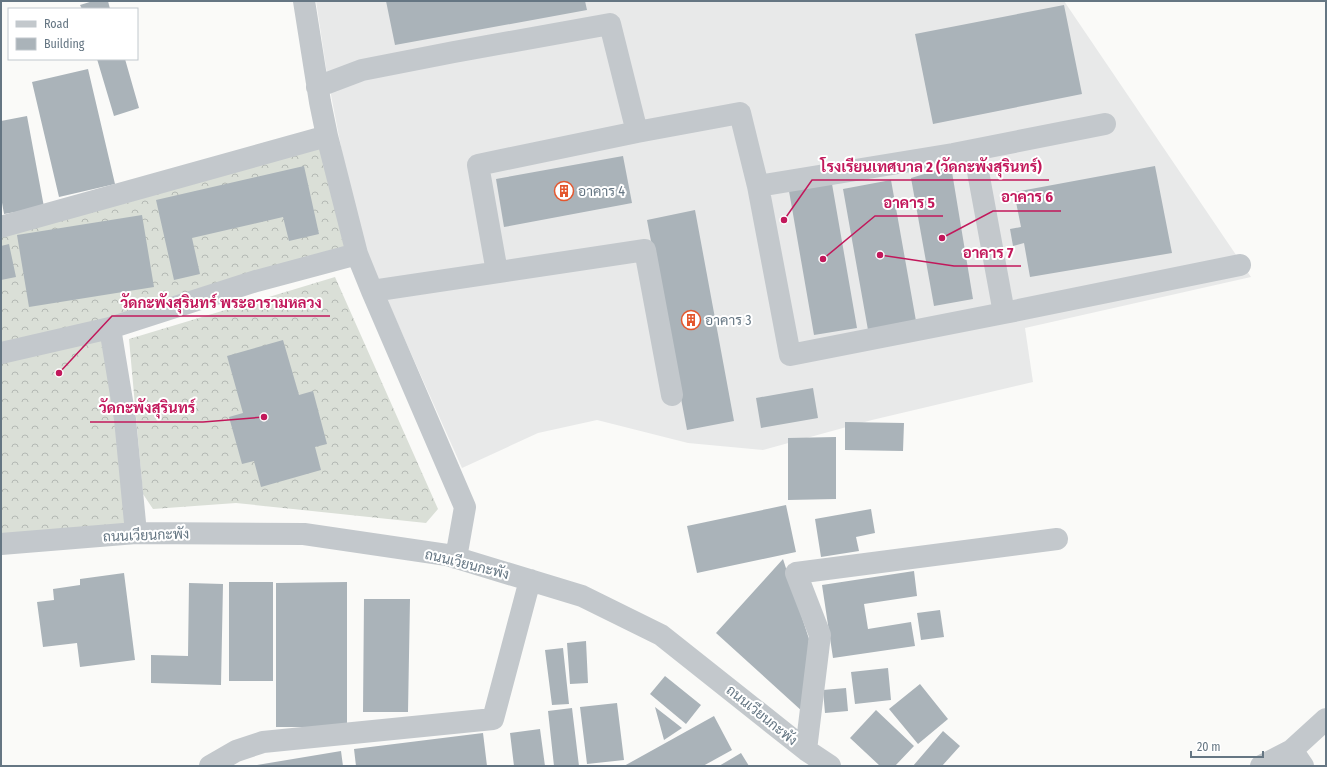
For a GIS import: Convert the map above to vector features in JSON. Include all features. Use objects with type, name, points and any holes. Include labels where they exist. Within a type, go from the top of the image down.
[{"type":"street","points":[[304,1],[317,87],[327,136],[357,254],[465,508],[456,558]]},
{"type":"street","points":[[317,87],[362,70],[610,24],[637,132]]},
{"type":"street","points":[[497,272],[478,165],[637,132],[740,113],[758,186],[790,355],[1240,265]]},
{"type":"street","points":[[758,186],[974,150],[1105,124]]},
{"type":"street","points":[[1,227],[327,136]]},
{"type":"street","points":[[974,150],[1004,313]]},
{"type":"street","points":[[372,291],[645,250],[672,395]]},
{"type":"street","points":[[1,353],[110,328],[256,281],[357,254]]},
{"type":"street","points":[[110,328],[125,419],[136,533]]},
{"type":"street","name":"ถนนเวียนกะพัง","points":[[1,544],[136,533],[304,534],[447,555],[582,596],[661,635],[806,750],[830,766]]},
{"type":"street","points":[[806,750],[820,635],[796,573],[1057,539]]},
{"type":"street","points":[[210,766],[236,751],[263,742],[493,719],[530,580]]},
{"type":"street","points":[[1261,766],[1297,758],[1326,719]]},
{"type":"shaded area","points":[[316,1],[1064,1],[1251,277],[1025,328],[1033,382],[872,420],[763,450],[688,443],[597,420],[538,433],[462,468],[365,250],[349,189],[327,74]]},
{"type":"green space","points":[[327,136],[357,254],[110,328],[136,533],[1,547],[1,227]]},
{"type":"green space","points":[[335,277],[438,509],[426,523],[236,503],[153,509],[143,494],[129,339]]},
{"type":"building","points":[[93,1],[108,1],[110,8],[82,8],[80,5]]},
{"type":"building","points":[[386,1],[585,1],[587,10],[395,45]]},
{"type":"building","points":[[1064,5],[1082,94],[933,124],[915,34]]},
{"type":"building","points":[[97,60],[125,60],[139,108],[114,116]]},
{"type":"building","points":[[88,69],[115,184],[59,197],[32,82]]},
{"type":"building","points":[[27,116],[44,207],[4,214],[1,197],[1,121]]},
{"type":"building","name":"อาคาร 4","points":[[623,156],[632,203],[504,227],[496,179]]},
{"type":"building","points":[[304,166],[319,234],[289,241],[283,217],[192,238],[200,274],[174,280],[156,200]]},
{"type":"building","points":[[951,166],[973,299],[934,306],[911,178]]},
{"type":"building","points":[[1155,166],[1172,253],[1030,277],[1024,243],[1013,246],[1010,229],[1021,227],[1014,192]]},
{"type":"building","points":[[891,180],[916,321],[868,330],[843,189]]},
{"type":"building","points":[[832,184],[857,328],[814,335],[789,191]]},
{"type":"building","name":"อาคาร 3","points":[[695,210],[734,421],[687,430],[647,220]]},
{"type":"building","points":[[142,215],[154,287],[29,307],[17,235]]},
{"type":"building","points":[[9,244],[16,277],[1,280],[1,246]]},
{"type":"building","points":[[283,340],[299,395],[313,391],[327,444],[315,447],[321,470],[261,487],[254,461],[242,464],[229,417],[243,413],[227,356]]},
{"type":"building","points":[[813,388],[818,418],[761,428],[756,398]]},
{"type":"building","points":[[845,422],[904,423],[903,451],[845,450]]},
{"type":"building","points":[[836,437],[836,499],[788,500],[788,438]]},
{"type":"building","points":[[786,505],[796,552],[697,573],[687,526]]},
{"type":"building","points":[[871,509],[875,533],[856,537],[859,551],[821,557],[815,519]]},
{"type":"building","points":[[783,559],[809,639],[803,712],[716,633]]},
{"type":"building","points":[[914,571],[917,596],[864,604],[868,629],[911,622],[915,646],[833,658],[822,585]]},
{"type":"building","points":[[124,573],[135,660],[80,667],[77,643],[43,647],[37,602],[54,600],[53,589],[80,585],[80,579]]},
{"type":"building","points":[[229,582],[273,582],[273,681],[229,681]]},
{"type":"building","points":[[347,582],[347,727],[276,727],[276,583]]},
{"type":"building","points":[[189,583],[223,584],[221,685],[151,683],[151,655],[188,656]]},
{"type":"building","points":[[364,599],[410,599],[408,712],[363,712]]},
{"type":"building","points":[[940,610],[944,637],[921,640],[917,613]]},
{"type":"building","points":[[586,641],[588,683],[570,684],[567,643]]},
{"type":"building","points":[[563,648],[569,704],[552,705],[545,650]]},
{"type":"building","points":[[888,668],[891,700],[855,704],[851,672]]},
{"type":"building","points":[[665,676],[701,705],[686,724],[650,694]]},
{"type":"building","points":[[920,684],[948,719],[918,744],[889,709]]},
{"type":"building","points":[[846,688],[848,711],[825,713],[823,690]]},
{"type":"building","points":[[617,703],[624,760],[587,764],[580,707]]},
{"type":"building","points":[[655,707],[682,728],[664,740]]},
{"type":"building","points":[[572,708],[579,766],[554,766],[548,711]]},
{"type":"building","points":[[876,710],[914,746],[895,766],[880,766],[850,738]]},
{"type":"building","points":[[714,716],[732,750],[703,766],[624,766]]},
{"type":"building","points":[[540,729],[545,766],[514,766],[510,733]]},
{"type":"building","points":[[943,731],[960,746],[942,766],[913,766]]},
{"type":"building","points":[[483,733],[487,766],[356,766],[354,749]]},
{"type":"building","points":[[341,751],[343,766],[257,766],[257,765]]},
{"type":"building","points":[[741,753],[749,766],[719,766]]},
{"type":"place","name":"อาคาร 4","points":[[564,191]]},
{"type":"place","name":"โรงเรียนเทศบาล 2 (วัดกะพังสุรินทร์)","points":[[784,220]]},
{"type":"place","name":"อาคาร 6","points":[[942,238]]},
{"type":"place","name":"อาคาร 7","points":[[880,255]]},
{"type":"place","name":"อาคาร 5","points":[[823,259]]},
{"type":"place","name":"อาคาร 3","points":[[691,320]]},
{"type":"place","name":"วัดกะพังสุรินทร์ พระอารามหลวง","points":[[59,373]]},
{"type":"place","name":"วัดกะพังสุรินทร์","points":[[264,417]]}]
